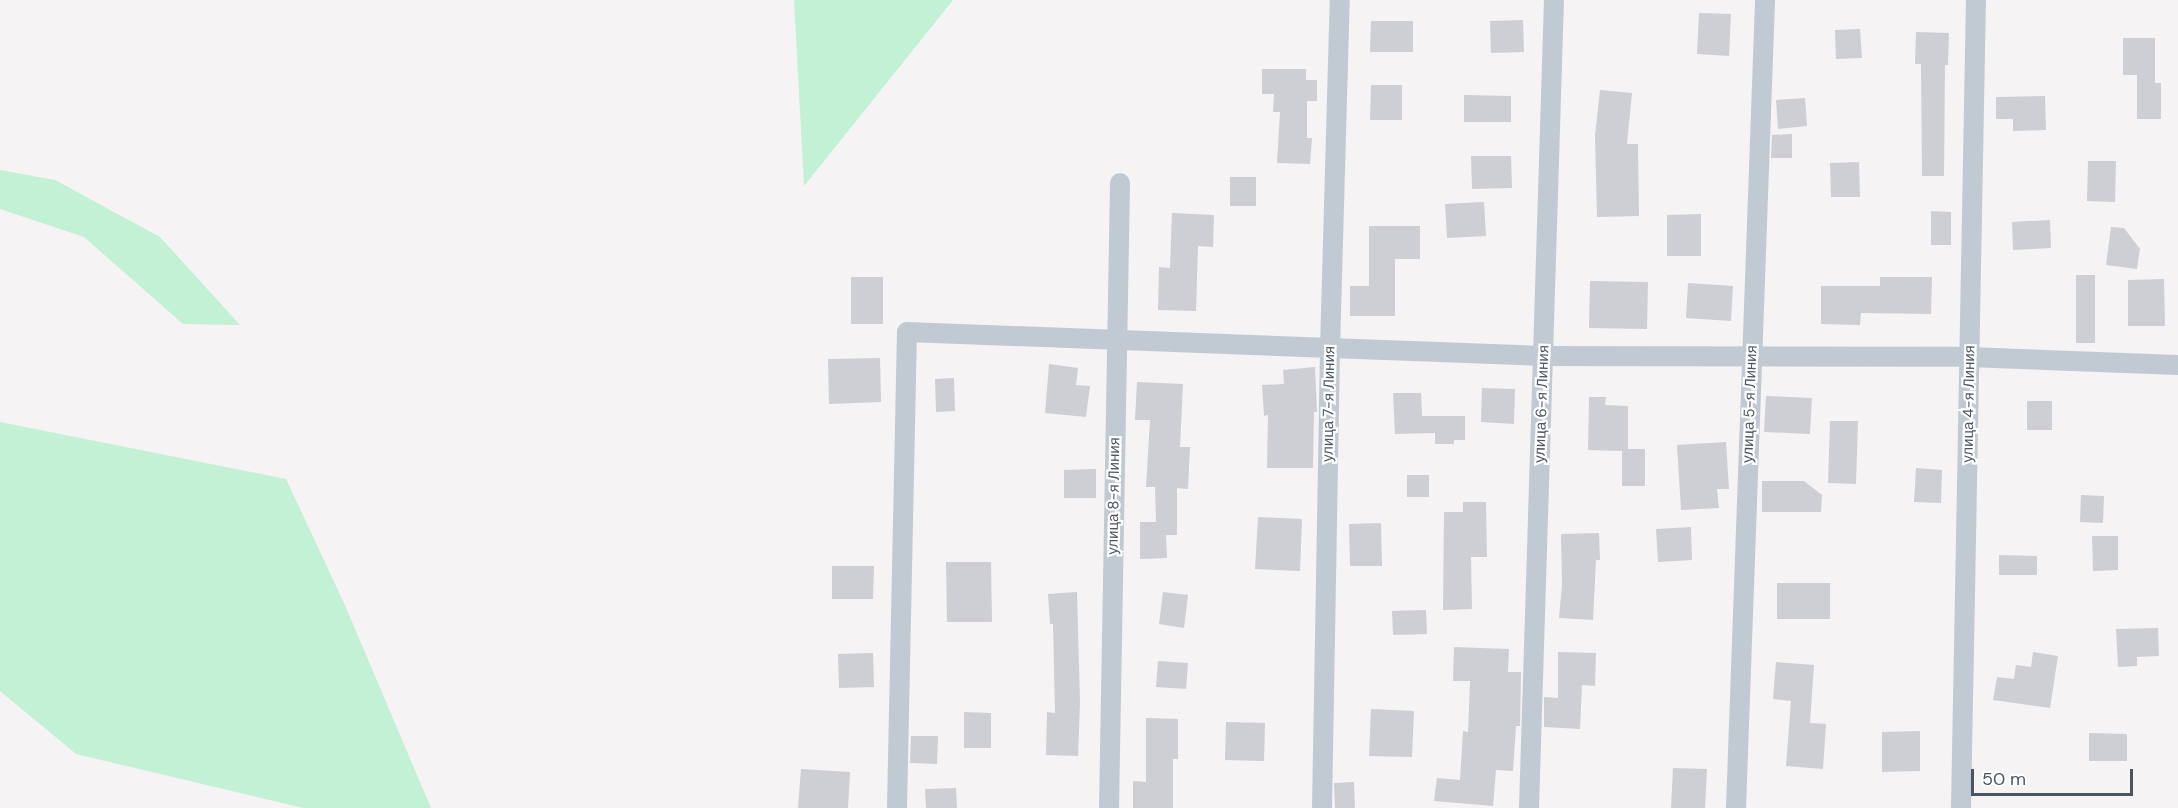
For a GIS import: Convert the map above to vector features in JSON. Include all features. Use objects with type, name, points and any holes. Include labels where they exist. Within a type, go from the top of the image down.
[{"type":"street","name":"улица 7-я Линия","points":[[1322,808],[1330,350],[1340,0]]},
{"type":"street","name":"улица 6-я Линия","points":[[1529,808],[1554,0]]},
{"type":"street","name":"улица 5-я Линия","points":[[1736,808],[1765,0]]},
{"type":"street","name":"улица 4-я Линия","points":[[1961,808],[1976,0]]},
{"type":"street","name":"улица 8-я Линия","points":[[1109,808],[1120,183]]},
{"type":"street","points":[[897,808],[907,332],[1117,339],[1330,350],[1544,356],[1970,357],[2178,365]]},
{"type":"green space","points":[[794,0],[953,0],[804,186]]},
{"type":"green space","points":[[0,170],[55,180],[160,237],[240,325],[183,324],[84,237],[0,209]]},
{"type":"green space","points":[[0,422],[286,479],[344,603],[431,808],[303,808],[76,754],[0,691]]},
{"type":"building","points":[[1699,13],[1731,14],[1729,56],[1697,54]]},
{"type":"building","points":[[1523,20],[1524,52],[1491,53],[1490,21]]},
{"type":"building","points":[[1371,21],[1413,21],[1413,52],[1370,52]]},
{"type":"building","points":[[1860,29],[1862,58],[1836,59],[1835,30]]},
{"type":"building","points":[[1916,32],[1949,33],[1948,65],[1945,65],[1944,176],[1922,176],[1921,64],[1915,64]]},
{"type":"building","points":[[2123,38],[2155,38],[2155,83],[2161,83],[2161,119],[2137,119],[2137,75],[2123,75]]},
{"type":"building","points":[[1262,69],[1306,69],[1306,80],[1317,80],[1317,101],[1307,101],[1307,138],[1312,138],[1310,164],[1277,163],[1280,112],[1273,112],[1274,94],[1262,94]]},
{"type":"building","points":[[1371,85],[1402,85],[1402,120],[1370,120]]},
{"type":"building","points":[[1600,90],[1632,93],[1627,144],[1638,144],[1639,216],[1597,217],[1595,136]]},
{"type":"building","points":[[1464,95],[1511,96],[1511,122],[1464,122]]},
{"type":"building","points":[[2045,96],[2046,130],[2013,131],[2013,119],[1996,119],[1996,97]]},
{"type":"building","points":[[1805,98],[1807,126],[1778,129],[1776,100]]},
{"type":"building","points":[[1792,134],[1792,158],[1771,158],[1772,135]]},
{"type":"building","points":[[1471,156],[1511,156],[1512,188],[1472,189]]},
{"type":"building","points":[[2088,161],[2116,161],[2115,202],[2087,201]]},
{"type":"building","points":[[1859,162],[1860,197],[1831,197],[1830,163]]},
{"type":"building","points":[[1230,177],[1256,177],[1256,206],[1230,206]]},
{"type":"building","points":[[1484,202],[1486,236],[1447,238],[1445,204]]},
{"type":"building","points":[[1931,211],[1951,212],[1951,245],[1931,245]]},
{"type":"building","points":[[1172,213],[1214,215],[1213,247],[1198,246],[1196,311],[1158,310],[1159,267],[1170,268]]},
{"type":"building","points":[[1701,214],[1701,256],[1667,256],[1667,215]]},
{"type":"building","points":[[2050,220],[2051,248],[2013,250],[2012,222]]},
{"type":"building","points":[[1369,226],[1420,226],[1420,259],[1395,259],[1395,316],[1350,316],[1350,286],[1369,286]]},
{"type":"building","points":[[2111,227],[2124,228],[2140,249],[2137,269],[2106,265]]},
{"type":"building","points":[[2076,275],[2095,275],[2095,343],[2076,343]]},
{"type":"building","points":[[851,277],[883,277],[883,324],[851,324]]},
{"type":"building","points":[[1880,277],[1932,277],[1931,314],[1861,313],[1860,325],[1821,324],[1821,286],[1880,286]]},
{"type":"building","points":[[2164,279],[2165,326],[2128,326],[2128,280]]},
{"type":"building","points":[[1590,281],[1648,282],[1647,329],[1589,328]]},
{"type":"building","points":[[1688,283],[1733,286],[1731,321],[1686,318]]},
{"type":"building","points":[[880,358],[881,402],[829,404],[828,359]]},
{"type":"building","points":[[1049,364],[1078,368],[1076,385],[1090,386],[1086,417],[1045,413]]},
{"type":"building","points":[[1315,367],[1317,412],[1314,412],[1313,468],[1267,468],[1268,415],[1264,416],[1262,385],[1284,384],[1283,370]]},
{"type":"building","points":[[954,378],[955,411],[936,412],[935,379]]},
{"type":"building","points":[[1137,382],[1183,384],[1180,447],[1190,447],[1188,489],[1177,488],[1177,535],[1166,535],[1167,558],[1140,559],[1140,522],[1156,522],[1155,487],[1146,487],[1150,420],[1135,420]]},
{"type":"building","points":[[1482,388],[1515,389],[1514,424],[1481,422]]},
{"type":"building","points":[[1393,393],[1421,393],[1422,416],[1465,416],[1465,440],[1454,440],[1454,444],[1435,444],[1435,433],[1395,434]]},
{"type":"building","points":[[1766,396],[1812,398],[1810,434],[1764,432]]},
{"type":"building","points":[[1589,397],[1606,397],[1605,405],[1628,406],[1628,449],[1645,449],[1645,486],[1622,486],[1622,451],[1588,450]]},
{"type":"building","points":[[2027,401],[2052,401],[2052,430],[2027,430]]},
{"type":"building","points":[[1830,421],[1858,421],[1856,484],[1828,483]]},
{"type":"building","points":[[1726,442],[1729,489],[1717,489],[1719,508],[1681,510],[1677,445]]},
{"type":"building","points":[[1916,468],[1942,470],[1941,503],[1914,502]]},
{"type":"building","points":[[1096,469],[1096,498],[1064,498],[1064,470]]},
{"type":"building","points":[[1407,475],[1429,475],[1429,497],[1407,497]]},
{"type":"building","points":[[1762,481],[1804,481],[1822,495],[1821,512],[1762,512]]},
{"type":"building","points":[[2081,495],[2104,496],[2103,523],[2080,522]]},
{"type":"building","points":[[1463,502],[1486,502],[1487,557],[1471,557],[1472,609],[1443,610],[1444,512],[1463,512]]},
{"type":"building","points":[[1258,517],[1302,519],[1300,571],[1255,569]]},
{"type":"building","points":[[1381,523],[1382,566],[1350,566],[1349,524]]},
{"type":"building","points":[[1691,527],[1692,560],[1658,562],[1656,529]]},
{"type":"building","points":[[1599,533],[1600,560],[1596,560],[1593,620],[1559,618],[1562,585],[1561,534]]},
{"type":"building","points":[[2092,536],[2118,536],[2118,570],[2093,571]]},
{"type":"building","points":[[1999,555],[2037,556],[2037,575],[1999,575]]},
{"type":"building","points":[[946,562],[991,562],[992,622],[947,622]]},
{"type":"building","points":[[832,566],[874,566],[873,599],[832,599]]},
{"type":"building","points":[[1777,583],[1830,583],[1830,619],[1777,619]]},
{"type":"building","points":[[1077,592],[1080,702],[1078,756],[1046,755],[1047,712],[1055,713],[1053,624],[1050,624],[1048,594]]},
{"type":"building","points":[[1163,592],[1188,595],[1184,628],[1159,624]]},
{"type":"building","points":[[1426,610],[1427,634],[1393,635],[1392,611]]},
{"type":"building","points":[[2158,628],[2159,656],[2137,657],[2137,666],[2118,667],[2116,629]]},
{"type":"building","points":[[1454,647],[1509,649],[1508,672],[1521,672],[1520,726],[1516,726],[1513,771],[1496,770],[1493,806],[1434,801],[1437,778],[1460,780],[1463,731],[1468,732],[1470,681],[1453,681]]},
{"type":"building","points":[[1558,652],[1596,653],[1595,686],[1582,685],[1580,729],[1544,727],[1544,697],[1558,698]]},
{"type":"building","points":[[2033,652],[2058,656],[2050,708],[1993,700],[1997,677],[2014,679],[2016,665],[2031,667]]},
{"type":"building","points":[[873,653],[874,687],[839,688],[838,654]]},
{"type":"building","points":[[1158,661],[1188,663],[1186,689],[1156,687]]},
{"type":"building","points":[[1776,662],[1814,665],[1810,723],[1826,724],[1823,769],[1786,766],[1791,701],[1773,699]]},
{"type":"building","points":[[1371,709],[1414,711],[1412,757],[1369,756]]},
{"type":"building","points":[[964,712],[991,713],[991,748],[964,748]]},
{"type":"building","points":[[1146,718],[1178,719],[1178,759],[1173,759],[1173,808],[1133,808],[1133,781],[1146,782]]},
{"type":"building","points":[[1226,722],[1265,723],[1264,761],[1225,760]]},
{"type":"building","points":[[1920,731],[1920,771],[1882,772],[1882,732]]},
{"type":"building","points":[[2089,733],[2127,734],[2127,761],[2089,761]]},
{"type":"building","points":[[911,736],[938,736],[937,764],[910,763]]},
{"type":"building","points":[[1673,768],[1707,769],[1705,808],[1671,808]]},
{"type":"building","points":[[801,769],[850,772],[848,808],[798,808]]},
{"type":"building","points":[[1354,782],[1355,808],[1335,808],[1334,783]]},
{"type":"building","points":[[956,788],[957,808],[926,808],[925,789]]}]
